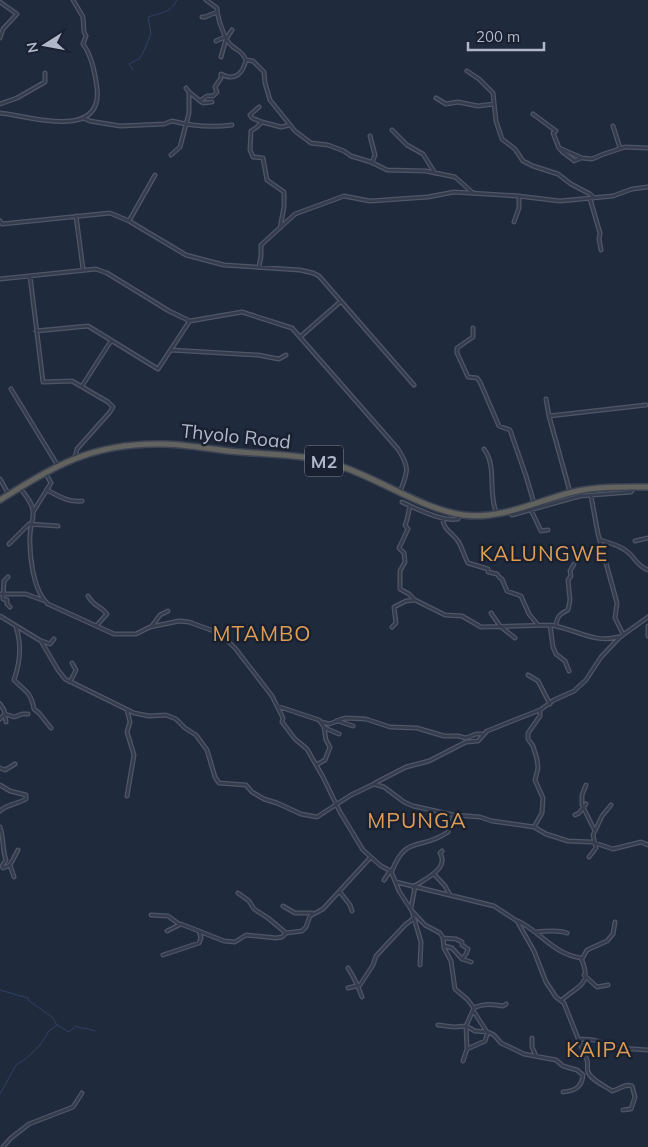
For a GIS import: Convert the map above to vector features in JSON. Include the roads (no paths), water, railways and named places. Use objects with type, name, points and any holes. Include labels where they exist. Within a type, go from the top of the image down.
[{"type":"highway","name":"Thyolo Road","points":[[0,500],[76,457],[112,447],[136,444],[162,444],[300,457],[337,464],[436,508],[460,514],[481,516],[509,511],[570,493],[610,487],[648,487]]},
{"type":"street","points":[[0,113],[60,122],[72,121],[88,116],[95,108],[97,88],[93,63],[83,44],[86,38],[83,18],[73,0]]},
{"type":"street","points":[[200,101],[203,97],[216,94],[216,87],[221,74],[229,77],[238,75],[244,70],[246,60],[242,52],[232,46],[226,38],[215,6],[206,0]]},
{"type":"street","points":[[0,2],[17,14],[3,30],[0,38]]},
{"type":"street","points":[[202,17],[217,12]]},
{"type":"street","points":[[221,57],[226,38],[232,30]]},
{"type":"street","points":[[216,41],[226,38]]},
{"type":"street","points":[[246,60],[253,61],[263,70],[264,83],[270,100],[290,125],[311,144],[328,145],[387,170],[435,173],[457,178],[474,194]]},
{"type":"street","points":[[467,71],[492,90],[500,135],[504,141],[515,149],[523,161],[558,174],[570,184],[590,194],[600,233],[601,250]]},
{"type":"street","points":[[0,104],[17,98],[45,82],[45,73]]},
{"type":"street","points":[[186,88],[203,103],[212,102]]},
{"type":"street","points":[[171,155],[180,147],[190,107],[188,102],[189,92]]},
{"type":"street","points":[[436,98],[446,104],[458,102],[478,106],[494,104]]},
{"type":"street","points":[[260,107],[250,115],[252,118],[281,127],[290,125]]},
{"type":"street","points":[[533,114],[556,131],[553,133],[562,153],[574,161],[582,158]]},
{"type":"street","points":[[83,118],[120,126],[164,124],[172,121],[183,124],[193,123],[201,127],[232,125]]},
{"type":"street","points":[[262,122],[258,128],[251,131],[250,150],[253,157],[263,158],[267,180],[284,192],[283,218],[280,228]]},
{"type":"street","points":[[613,126],[615,137],[621,148]]},
{"type":"street","points":[[392,130],[407,145],[423,154],[435,173]]},
{"type":"street","points":[[370,136],[375,156],[372,163]]},
{"type":"street","points":[[559,148],[582,158],[592,159],[621,148],[648,148]]},
{"type":"street","points":[[129,221],[156,174]]},
{"type":"street","points":[[258,267],[261,245],[291,216],[344,196],[370,200],[428,197],[448,192],[519,196],[555,201],[613,196],[632,189],[648,187]]},
{"type":"street","points":[[514,222],[520,208],[519,196]]},
{"type":"street","points":[[0,221],[2,224],[110,212],[129,221],[186,255],[224,265],[300,270],[313,273],[318,276],[414,385]]},
{"type":"street","points":[[76,216],[83,270]]},
{"type":"street","points":[[0,279],[92,269],[103,271],[169,311],[190,321],[242,312],[250,316],[290,326],[398,449],[408,467],[408,473],[400,492]]},
{"type":"street","points":[[30,276],[43,382],[70,380],[112,407],[110,412],[77,449],[76,457]]},
{"type":"street","points":[[300,337],[340,302]]},
{"type":"street","points":[[36,331],[88,326],[158,369],[190,321]]},
{"type":"street","points":[[473,328],[473,337],[457,348],[457,353],[468,377],[477,378],[480,382],[499,426],[510,430],[534,503]]},
{"type":"street","points":[[82,386],[112,341]]},
{"type":"street","points":[[171,350],[258,355],[279,359],[286,355]]},
{"type":"street","points":[[11,389],[58,466]]},
{"type":"street","points":[[546,399],[570,493]]},
{"type":"street","points":[[549,416],[646,405]]},
{"type":"street","points":[[484,449],[489,456],[492,470],[492,498],[497,514]]},
{"type":"street","points":[[42,600],[33,571],[30,524],[33,512],[51,482],[46,473]]},
{"type":"street","points":[[0,479],[9,494]]},
{"type":"street","points":[[509,511],[512,515],[580,496],[631,492],[635,487]]},
{"type":"street","points":[[20,488],[33,512]]},
{"type":"street","points":[[47,490],[64,498],[77,502],[82,501]]},
{"type":"street","points":[[591,496],[608,574],[617,603],[615,618],[623,634]]},
{"type":"street","points":[[402,502],[443,518],[455,520],[459,518],[460,514]]},
{"type":"street","points":[[410,506],[405,525],[408,530],[399,548],[404,553],[405,562],[400,571],[399,578],[400,589],[415,600],[439,613],[462,616],[481,627],[503,628],[550,625],[600,639],[608,640],[620,636]]},
{"type":"street","points":[[532,510],[541,531],[548,530]]},
{"type":"street","points":[[443,518],[444,527],[458,541],[468,563],[478,565],[488,570],[488,572],[497,574],[508,591],[521,596],[529,614],[538,625]]},
{"type":"street","points":[[9,544],[27,524],[58,526]]},
{"type":"street","points":[[635,541],[648,538]]},
{"type":"street","points":[[600,540],[612,543],[627,552],[641,567],[648,570]]},
{"type":"street","points":[[556,626],[557,618],[561,613],[568,610],[570,600],[568,580],[574,564]]},
{"type":"street","points":[[8,577],[4,580],[1,594],[10,607]]},
{"type":"street","points":[[1,594],[26,594],[96,626],[119,634],[136,634],[152,626],[184,621],[219,633],[235,648],[272,696],[278,706],[282,722],[295,739],[307,749],[336,805],[363,850],[370,858],[391,871],[399,891],[412,909],[425,924],[440,933],[443,938],[444,948],[451,962],[455,989],[467,999],[488,1032]]},
{"type":"street","points":[[88,596],[92,603],[103,609],[107,614],[96,626]]},
{"type":"street","points":[[392,627],[396,623],[394,607],[406,601],[415,600]]},
{"type":"street","points":[[152,626],[160,615],[168,611]]},
{"type":"street","points":[[491,613],[503,628],[515,638]]},
{"type":"street","points":[[0,616],[41,641],[50,644],[54,639]]},
{"type":"street","points":[[41,641],[65,679],[141,715],[166,715],[172,717],[184,728],[196,735],[209,753],[215,777],[219,783],[246,786],[260,798],[310,817],[321,816],[365,787],[406,767],[429,762],[466,742],[478,741],[486,731],[540,710],[574,691],[586,680],[601,657],[620,636],[648,617]]},
{"type":"street","points":[[550,625],[556,654],[565,661],[569,671]]},
{"type":"street","points":[[648,626],[648,636]]},
{"type":"street","points":[[16,627],[20,652],[18,671],[14,680],[29,694],[34,708],[51,728]]},
{"type":"street","points":[[70,682],[76,670],[72,663]]},
{"type":"street","points":[[528,675],[535,678],[550,704]]},
{"type":"street","points":[[0,704],[5,714],[6,722]]},
{"type":"street","points":[[278,706],[329,724],[345,718],[366,719],[390,727],[417,728],[444,736],[466,738],[476,734],[483,734]]},
{"type":"street","points":[[127,710],[130,722],[127,732],[134,756],[127,796]]},
{"type":"street","points":[[534,827],[542,813],[543,798],[535,780],[538,768],[537,759],[533,746],[528,739],[528,733],[532,730],[532,725],[540,716],[540,710]]},
{"type":"street","points":[[5,714],[14,717],[28,714]]},
{"type":"street","points":[[0,719],[5,714]]},
{"type":"street","points":[[336,721],[354,726]]},
{"type":"street","points":[[321,722],[324,726],[339,734]]},
{"type":"street","points":[[316,766],[325,760],[330,747],[326,740],[324,726]]},
{"type":"street","points":[[0,766],[8,770],[15,764]]},
{"type":"street","points":[[374,784],[388,789],[408,804],[454,815],[480,817],[492,821],[534,827],[546,834],[568,841],[595,843],[613,849],[641,842],[648,845]]},
{"type":"street","points":[[0,785],[10,791],[27,796],[20,803],[0,811]]},
{"type":"street","points":[[586,785],[582,796],[583,807],[595,831]]},
{"type":"street","points":[[574,815],[579,813],[586,804]]},
{"type":"street","points":[[589,857],[596,848],[592,835],[602,816],[611,805]]},
{"type":"street","points":[[384,880],[398,862],[399,854],[404,849],[446,834],[450,830],[454,815]]},
{"type":"street","points":[[0,827],[6,860],[2,866],[3,868],[10,865],[18,850]]},
{"type":"street","points":[[414,887],[434,874],[442,865],[443,857],[440,853],[442,851]]},
{"type":"street","points":[[283,906],[296,914],[323,910],[330,900],[340,892],[370,858]]},
{"type":"street","points":[[10,865],[14,877]]},
{"type":"street","points":[[434,874],[450,895]]},
{"type":"street","points":[[396,882],[494,906],[536,932],[554,949],[582,960]]},
{"type":"street","points":[[414,887],[412,909],[421,942],[420,965]]},
{"type":"street","points":[[340,892],[350,905],[352,911]]},
{"type":"street","points":[[238,894],[249,902],[254,909],[286,933]]},
{"type":"street","points":[[151,914],[168,916],[179,924],[224,941],[232,942],[246,935],[279,938],[286,933],[304,930],[310,916],[316,912]]},
{"type":"street","points":[[358,987],[373,965],[376,956],[414,918]]},
{"type":"street","points":[[517,921],[534,952],[546,982],[556,997],[562,1000],[588,1062],[589,1073],[598,1082],[612,1091],[626,1085],[632,1086],[634,1102],[631,1109],[623,1110]]},
{"type":"street","points":[[562,1000],[580,988],[584,979],[582,960],[587,950],[607,941],[612,934],[614,922]]},
{"type":"street","points":[[168,931],[179,924]]},
{"type":"street","points":[[536,932],[545,930],[557,933],[562,931],[566,934]]},
{"type":"street","points":[[163,955],[199,943],[201,938],[199,931]]},
{"type":"street","points":[[443,938],[456,939],[462,942],[462,945],[468,949],[462,959]]},
{"type":"street","points":[[445,946],[452,948],[462,959],[471,962]]},
{"type":"street","points":[[348,968],[362,997]]},
{"type":"street","points":[[584,975],[597,987],[608,985]]},
{"type":"street","points":[[348,988],[358,987]]},
{"type":"street","points":[[463,1061],[466,1050],[466,1026],[474,1010],[478,1006],[494,1004],[503,1006],[506,1004]]},
{"type":"street","points":[[438,1025],[466,1026],[475,1031],[488,1032],[494,1035],[500,1043],[512,1049],[524,1054],[556,1060],[563,1066],[578,1070],[583,1075]]},
{"type":"street","points":[[466,1050],[485,1041],[488,1032]]},
{"type":"street","points":[[532,1038],[532,1047],[536,1056]]},
{"type":"street","points":[[578,1039],[594,1040],[618,1048],[648,1050]]},
{"type":"street","points":[[583,1075],[589,1073]]},
{"type":"street","points":[[563,1092],[570,1092],[578,1088],[582,1082],[583,1075]]},
{"type":"street","points":[[3,1147],[10,1138],[28,1124],[73,1107],[82,1093]]},
{"type":"waterway","points":[[133,70],[129,64],[139,59],[151,34],[148,17],[172,8],[177,0]]},
{"type":"waterway","points":[[0,990],[28,998],[28,1000],[52,1017],[57,1025]]},
{"type":"waterway","points":[[0,1094],[16,1065],[27,1058],[40,1045],[49,1031],[57,1025],[69,1032],[76,1026],[95,1031]]},
{"type":"district","name":"KALUNGWE","points":[[544,553]]},
{"type":"district","name":"MTAMBO","points":[[262,633]]},
{"type":"district","name":"MPUNGA","points":[[417,820]]},
{"type":"district","name":"KAIPA","points":[[599,1049]]}]
